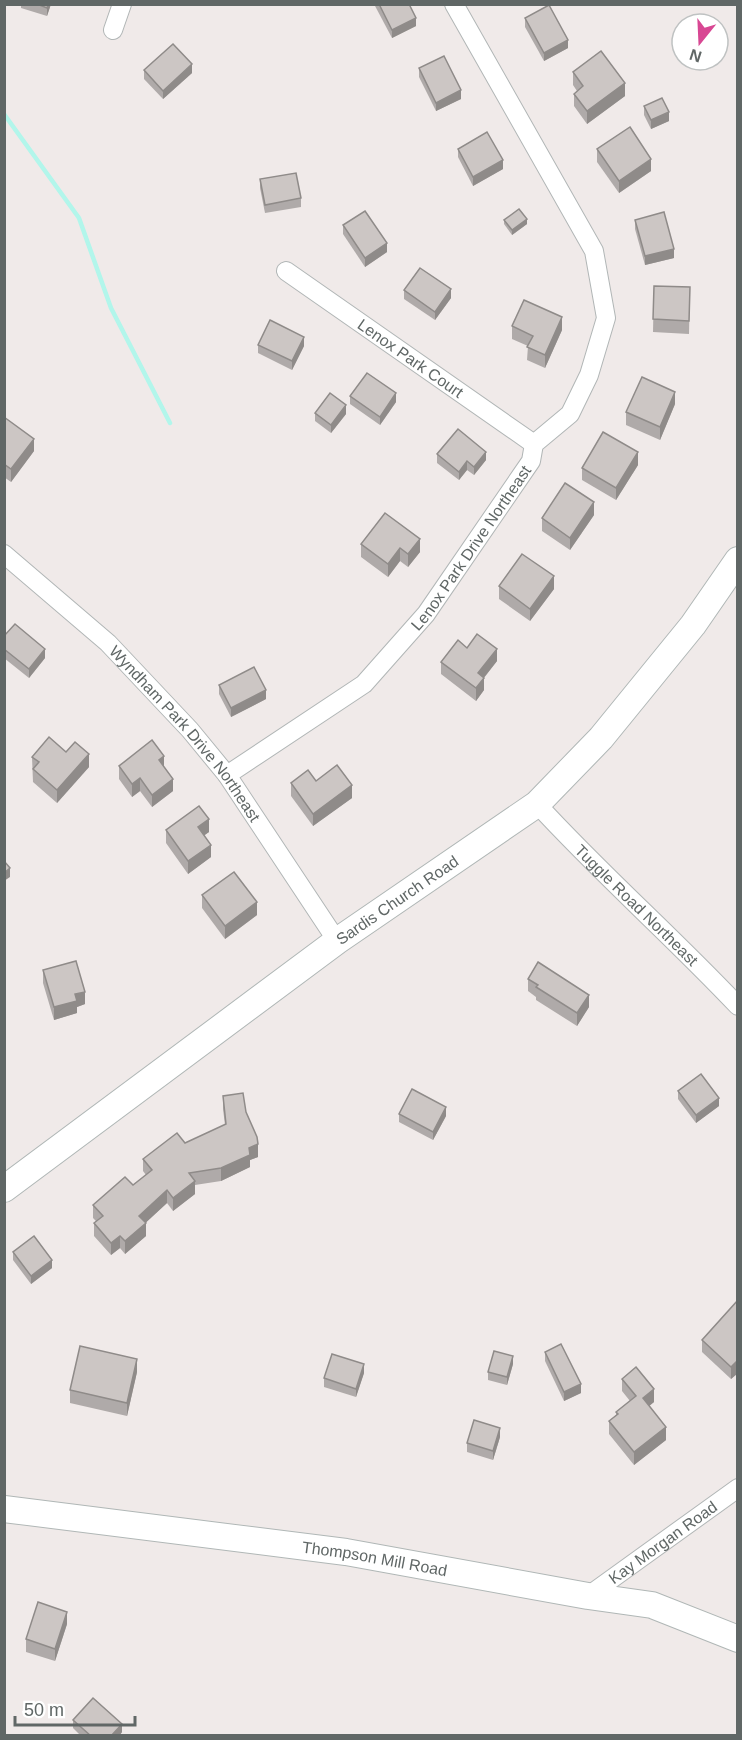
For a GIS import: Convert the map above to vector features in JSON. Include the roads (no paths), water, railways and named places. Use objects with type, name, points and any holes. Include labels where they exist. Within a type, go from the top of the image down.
[{"type":"street","points":[[113,30],[122,4]]},
{"type":"street","name":"Lenox Park Drive Northeast","points":[[227,775],[364,684],[426,615],[531,461],[534,444],[570,414],[592,366],[606,318],[594,251],[454,4]]},
{"type":"street","name":"Lenox Park Court","points":[[286,271],[534,444]]},
{"type":"street","name":"Wyndham Park Drive Northeast","points":[[4,554],[108,643],[190,730],[227,775],[337,941]]},
{"type":"street","name":"Sardis Church Road","points":[[4,1189],[337,941],[537,804],[601,738],[693,625],[738,560]]},
{"type":"street","name":"Tuggle Road Northeast","points":[[537,804],[567,837],[738,1006]]},
{"type":"street","name":"Kay Morgan Road","points":[[588,1596],[738,1488]]},
{"type":"street","name":"Thompson Mill Road","points":[[4,1509],[346,1552],[588,1596],[652,1605],[738,1639]]},
{"type":"waterway","points":[[4,114],[79,218],[111,308],[170,423]]}]
